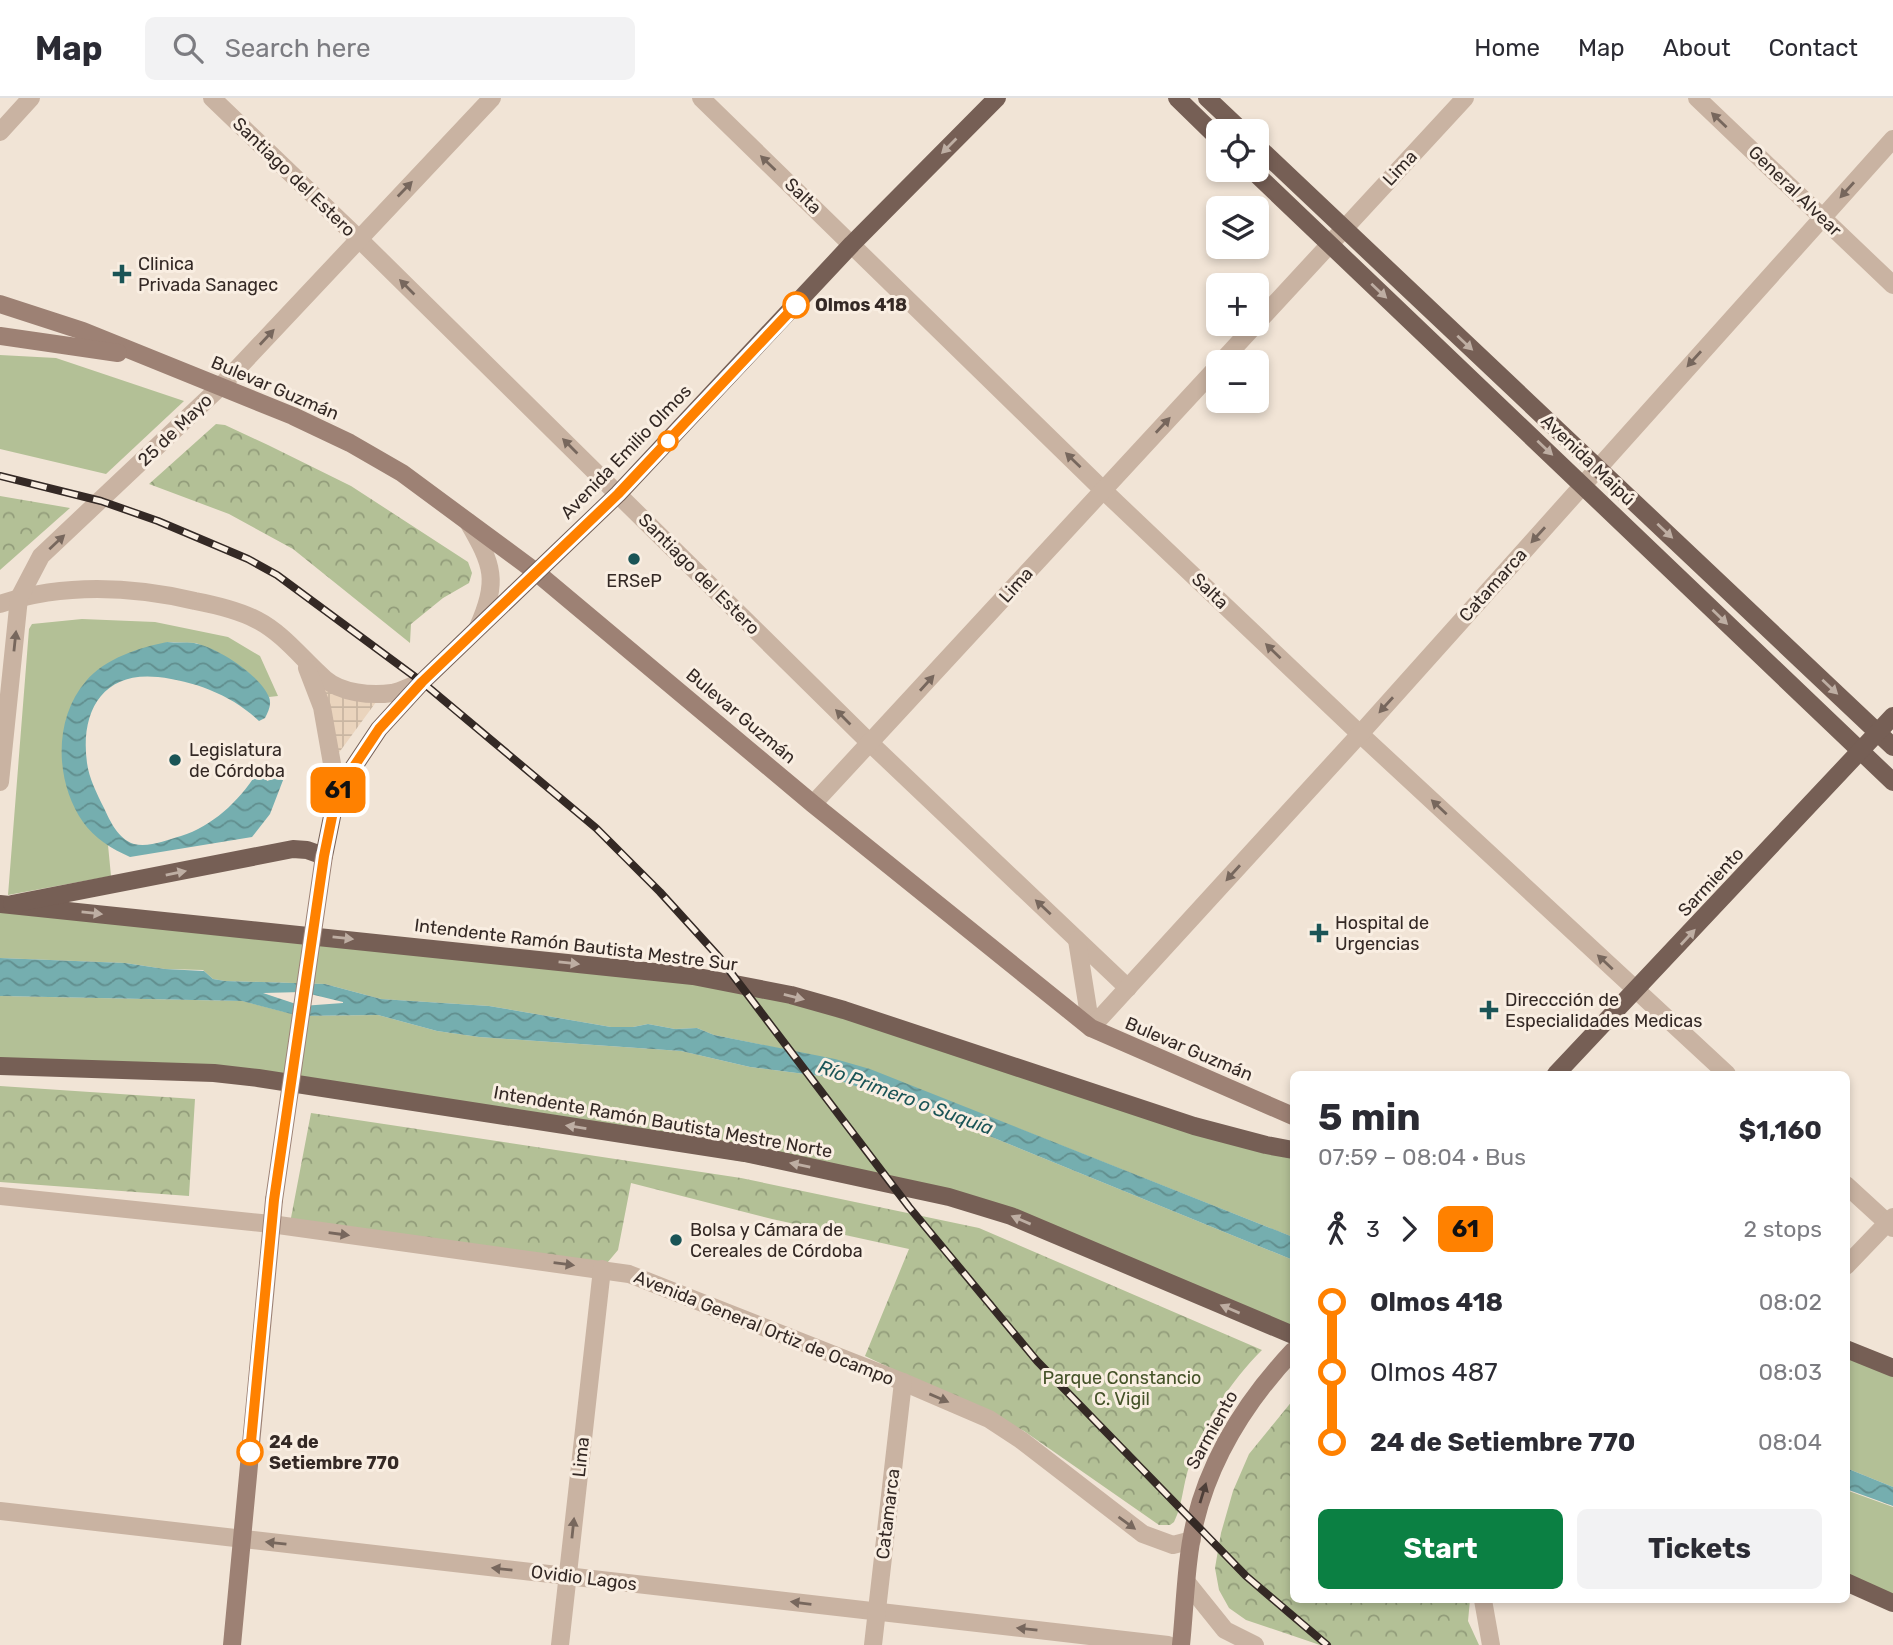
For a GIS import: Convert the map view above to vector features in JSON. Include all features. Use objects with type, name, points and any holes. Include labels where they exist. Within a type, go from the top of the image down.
[{"type":"main road","name":"Avenida Emilio Olmos","points":[[324,856],[337,792],[379,729],[422,682],[618,494],[852,244],[997,98]]},
{"type":"main road","points":[[1177,98],[1206,126]]},
{"type":"main road","points":[[1207,98],[1229,119]]},
{"type":"main road","name":"Avenida Maipú","points":[[1269,157],[1893,747]]},
{"type":"main road","name":"Avenida Maipú","points":[[1264,182],[1893,782]]},
{"type":"main road","name":"Bulevar Guzmán","points":[[0,304],[83,331],[293,416],[350,443],[402,473],[536,572],[813,804],[1091,1028],[1290,1115]]},
{"type":"main road","name":"Bulevar Guzmán","points":[[0,336],[153,361]]},
{"type":"main road","name":"Sarmiento","points":[[1559,1071],[1893,716]]},
{"type":"main road","points":[[6,904],[293,849],[307,850],[324,856],[271,1224],[232,1645]]},
{"type":"main road","name":"Intendente Ramón Bautista Mestre Sur","points":[[6,904],[705,979],[791,995],[844,1010],[1194,1126],[1290,1149]]},
{"type":"main road","name":"Intendente Ramón Bautista Mestre Norte","points":[[0,1066],[214,1073],[258,1078],[745,1153],[949,1197],[1011,1216],[1290,1334]]},
{"type":"main road","points":[[1850,1351],[1893,1368]]},
{"type":"main road","name":"Sarmiento","points":[[1181,1645],[1194,1523],[1207,1480],[1251,1400],[1290,1354]]},
{"type":"main road","points":[[1850,1584],[1893,1603]]},
{"type":"street","points":[[0,132],[31,98]]},
{"type":"street","name":"Santiago del Estero","points":[[212,98],[871,744],[1128,988]]},
{"type":"street","name":"25 de Mayo","points":[[0,782],[19,598],[41,556],[220,387],[492,98]]},
{"type":"street","name":"Salta","points":[[701,98],[1103,490],[1360,734],[1724,1071]]},
{"type":"street","name":"Lima","points":[[1232,350],[1465,98]]},
{"type":"street","name":"General Alvear","points":[[1697,98],[1893,285]]},
{"type":"street","name":"Catamarca","points":[[1091,1028],[1360,734],[1893,139]]},
{"type":"street","name":"Lima","points":[[813,804],[1206,378]]},
{"type":"street","points":[[466,519],[485,554],[491,573],[491,598],[478,627]]},
{"type":"street","points":[[0,604],[48,593],[95,589],[156,592],[237,611],[270,627],[325,679],[352,691],[393,693],[422,682]]},
{"type":"street","points":[[288,642],[308,669],[322,707],[337,792]]},
{"type":"street","points":[[1077,940],[1091,1028]]},
{"type":"street","points":[[1850,1188],[1891,1223],[1850,1262]]},
{"type":"street","name":"Avenida General Ortiz de Ocampo","points":[[0,1196],[271,1224],[602,1269],[651,1281],[989,1419],[1021,1440],[1143,1534],[1174,1545],[1192,1541]]},
{"type":"street","points":[[250,1222],[265,1217],[274,1200]]},
{"type":"street","points":[[274,1200],[282,1217],[302,1229]]},
{"type":"street","name":"Lima","points":[[560,1645],[602,1269]]},
{"type":"street","name":"Catamarca","points":[[873,1645],[903,1382]]},
{"type":"street","name":"Ovidio Lagos","points":[[0,1511],[1168,1645]]},
{"type":"street","points":[[1188,1584],[1226,1630],[1255,1645]]},
{"type":"street","points":[[1484,1603],[1491,1645]]},
{"type":"green space","points":[[0,355],[56,358],[184,401],[106,474],[0,449]]},
{"type":"green space","points":[[216,424],[225,425],[351,486],[468,562],[472,573],[469,583],[443,598],[411,624],[410,643],[293,549],[229,514],[149,484]]},
{"type":"green space","points":[[0,496],[70,508],[0,570]]},
{"type":"green space","points":[[82,619],[155,622],[228,637],[260,656],[278,696],[269,697],[249,673],[219,653],[196,643],[167,642],[71,706],[98,837],[108,845],[111,876],[8,895],[29,629],[32,624]]},
{"type":"green space","points":[[0,904],[791,995],[1290,1149],[1290,1236],[979,1113],[801,1053],[714,1035],[697,1028],[675,1029],[648,1024],[611,1027],[489,1006],[381,999],[325,984],[225,981],[213,979],[203,970],[165,969],[125,963],[0,958]]},
{"type":"green space","points":[[0,996],[242,1001],[300,1016],[378,1015],[437,1031],[479,1037],[681,1051],[750,1067],[828,1077],[913,1105],[1290,1259],[1290,1334],[949,1197],[258,1078],[0,1066]]},
{"type":"green space","points":[[0,1086],[195,1099],[189,1196],[0,1182]]},
{"type":"green space","name":"Parque Constancio C. Vigil","points":[[311,1113],[741,1178],[979,1228],[1262,1350],[1239,1375],[1211,1417],[1196,1448],[1174,1522],[1170,1525],[1159,1525],[1024,1431],[865,1356],[909,1249],[772,1219],[631,1183],[618,1250],[602,1269],[290,1223]]},
{"type":"green space","points":[[1850,1351],[1893,1368],[1893,1487],[1850,1470]]},
{"type":"green space","points":[[1290,1404],[1290,1603],[1470,1603],[1468,1621],[1479,1645],[1320,1645],[1246,1620],[1229,1608],[1219,1590],[1215,1568],[1221,1533],[1233,1491],[1249,1454]]},
{"type":"green space","points":[[1850,1491],[1893,1507],[1893,1603],[1850,1584]]},
{"type":"shaded area","points":[[324,689],[379,698],[338,754],[331,711]]},
{"type":"water","points":[[167,642],[194,643],[237,663],[264,689],[270,700],[269,708],[265,718],[259,721],[237,704],[212,691],[158,677],[139,677],[109,688],[99,699],[87,727],[87,763],[96,792],[119,834],[128,842],[139,845],[181,836],[205,825],[227,809],[245,790],[260,768],[267,781],[285,775],[270,814],[252,837],[130,857],[110,847],[92,833],[74,806],[63,770],[63,732],[75,696],[94,673],[123,655]]},
{"type":"water","name":"Río Primero o Suquía","points":[[0,958],[125,963],[204,971],[213,979],[225,981],[325,984],[381,999],[489,1006],[611,1027],[648,1024],[675,1029],[697,1028],[714,1035],[835,1059],[870,1069],[1290,1236],[1290,1259],[913,1105],[828,1077],[750,1067],[681,1051],[479,1037],[437,1031],[378,1015],[299,1016],[242,1001],[0,996]],"holes":[[[302,992],[343,1003],[302,1006],[263,993]]]},
{"type":"water","points":[[1850,1470],[1893,1487],[1893,1506],[1850,1490]]},
{"type":"railway","points":[[0,476],[101,501],[158,521],[248,559],[277,575],[422,682],[596,828],[660,892],[719,957],[909,1207],[1037,1361],[1246,1576],[1327,1645]]},
{"type":"bus line","name":"61","points":[[250,1452],[274,1200],[324,856],[337,792],[379,729],[422,682],[618,494],[796,305]]},
{"type":"place","name":"Clinica Privada Sanagec","points":[[122,274]]},
{"type":"place","name":"Olmos 418","points":[[796,305]]},
{"type":"place","name":"ERSeP","points":[[634,559]]},
{"type":"place","name":"Legislatura de Córdoba","points":[[175,760]]},
{"type":"place","name":"Hospital de Urgencias","points":[[1319,933]]},
{"type":"place","name":"Direccción de Especialidades Medicas","points":[[1489,1010]]},
{"type":"place","name":"Bolsa y Cámara de Cereales de Córdoba","points":[[676,1240]]},
{"type":"place","name":"24 de Setiembre 770","points":[[250,1452]]}]
